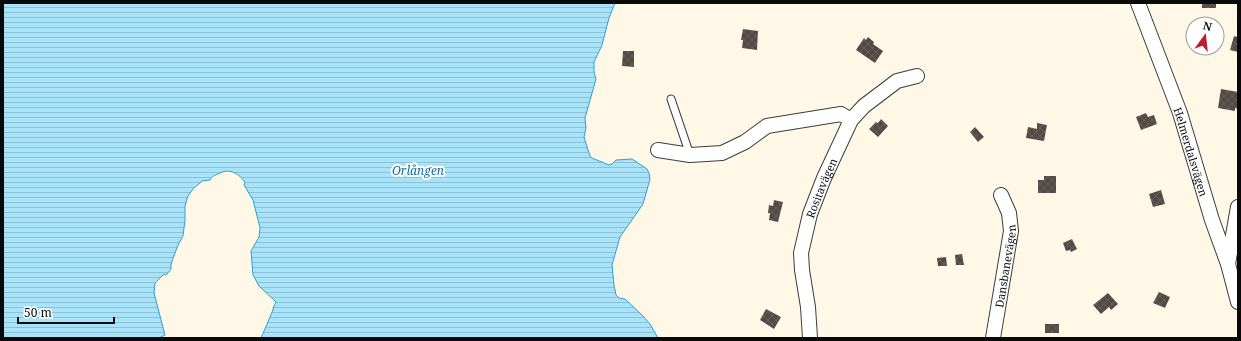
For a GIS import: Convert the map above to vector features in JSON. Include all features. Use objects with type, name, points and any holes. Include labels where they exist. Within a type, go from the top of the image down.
[{"type":"street","name":"Helmerdalsvägen","points":[[1138,3],[1180,113],[1212,220],[1228,264],[1238,302]]},
{"type":"street","name":"Rositavägen","points":[[810,338],[808,307],[801,253],[810,214],[824,178],[851,120],[864,106],[897,81],[917,76]]},
{"type":"street","points":[[658,150],[690,155],[722,153],[745,142],[767,126],[841,114],[851,120]]},
{"type":"street","name":"Dansbanevägen","points":[[993,338],[1012,230],[1009,213],[1001,195]]},
{"type":"street","points":[[1228,264],[1238,207]]},
{"type":"lane","points":[[672,98],[690,155]]},
{"type":"water","name":"Orlången","points":[[3,3],[615,3],[609,18],[602,45],[594,62],[596,79],[585,118],[586,128],[584,137],[592,158],[609,165],[616,160],[632,159],[647,169],[649,173],[650,179],[643,204],[620,237],[612,265],[616,295],[619,298],[625,299],[643,316],[650,324],[658,338],[261,338],[276,302],[259,286],[253,275],[251,251],[259,237],[260,228],[253,200],[244,185],[245,182],[236,173],[226,171],[212,177],[210,180],[202,181],[188,196],[185,206],[183,236],[171,264],[171,269],[155,283],[154,293],[165,335],[159,338],[3,338]]},
{"type":"building","points":[[1202,3],[1216,3],[1216,8],[1202,8]]},
{"type":"building","points":[[743,29],[758,31],[757,50],[742,48],[743,40],[741,40]]},
{"type":"building","points":[[1234,36],[1238,37],[1238,52],[1230,50]]},
{"type":"building","points":[[868,37],[874,42],[873,44],[883,51],[875,63],[856,50],[864,38],[866,40]]},
{"type":"building","points":[[623,51],[634,51],[634,67],[622,66]]},
{"type":"building","points":[[1221,89],[1238,92],[1238,109],[1235,108],[1235,111],[1218,108]]},
{"type":"building","points":[[1146,113],[1148,117],[1154,115],[1157,124],[1141,130],[1136,117]]},
{"type":"building","points":[[881,119],[888,126],[878,137],[869,129]]},
{"type":"building","points":[[1037,123],[1047,125],[1044,141],[1026,138],[1028,127],[1037,129]]},
{"type":"building","points":[[975,127],[984,137],[978,142],[970,132]]},
{"type":"building","points":[[1044,176],[1056,176],[1056,193],[1038,193],[1038,180],[1044,180]]},
{"type":"building","points":[[1161,190],[1165,204],[1153,207],[1149,194]]},
{"type":"building","points":[[774,200],[783,202],[778,222],[769,220],[769,205],[773,206]]},
{"type":"building","points":[[1072,239],[1077,249],[1071,252],[1070,250],[1066,251],[1063,243]]},
{"type":"building","points":[[962,254],[964,265],[956,265],[955,255]]},
{"type":"building","points":[[946,257],[947,266],[938,266],[937,258]]},
{"type":"building","points":[[1159,292],[1170,297],[1165,308],[1153,303]]},
{"type":"building","points":[[1108,293],[1118,304],[1111,310],[1109,307],[1101,314],[1093,305]]},
{"type":"building","points":[[766,309],[781,317],[774,329],[760,320]]},
{"type":"building","points":[[1045,324],[1059,324],[1059,333],[1045,333]]}]
